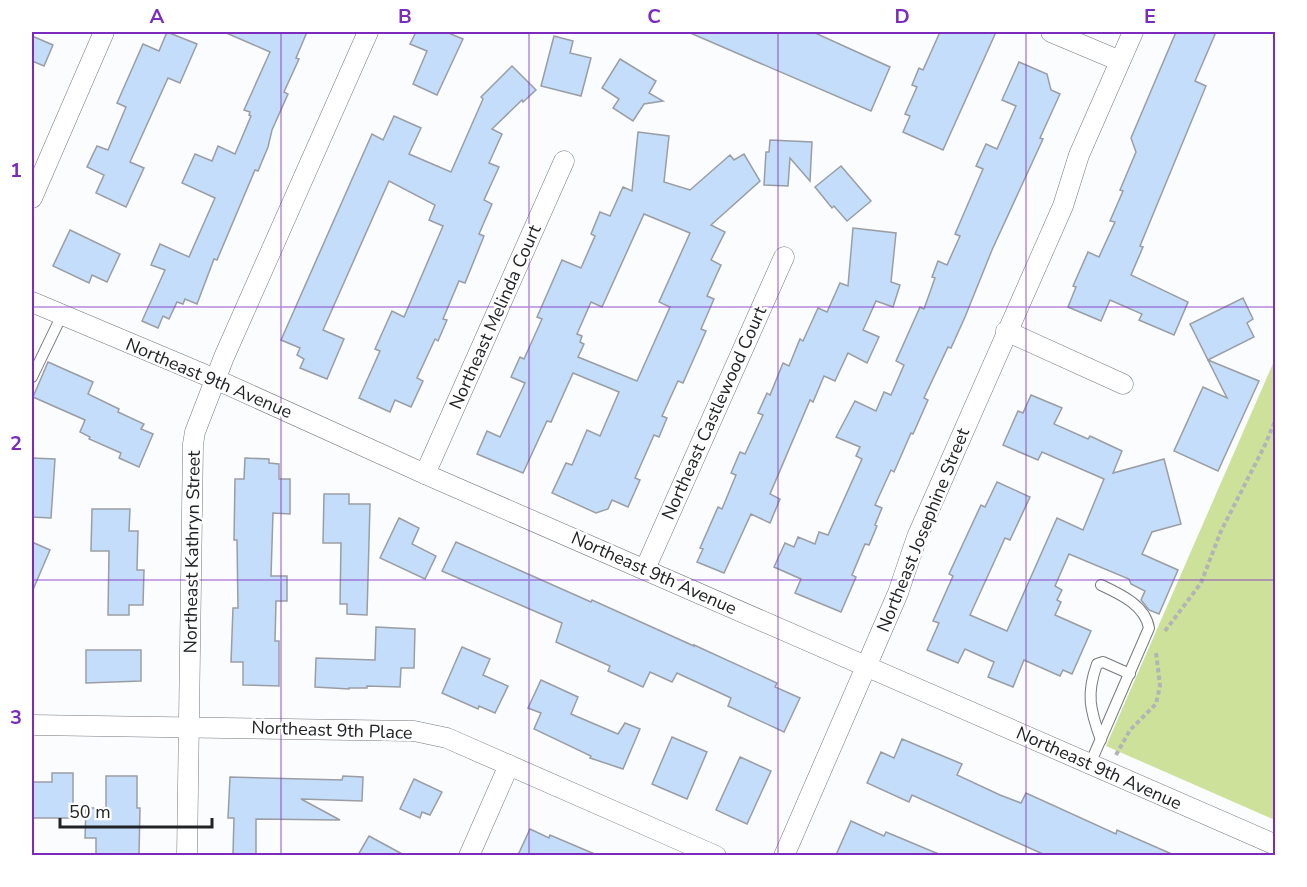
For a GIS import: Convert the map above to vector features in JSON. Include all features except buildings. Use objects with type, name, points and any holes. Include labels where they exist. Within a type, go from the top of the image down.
[{"type":"street","points":[[32,198],[104,32]]},
{"type":"street","name":"Northeast Kathryn Street","points":[[188,855],[193,444],[200,417],[215,379],[368,32]]},
{"type":"street","points":[[1051,32],[1120,61]]},
{"type":"street","name":"Northeast Josephine Street","points":[[784,855],[898,593],[917,537],[1063,206],[1079,154],[1132,32]]},
{"type":"street","name":"Northeast Melinda Court","points":[[425,474],[564,161]]},
{"type":"street","name":"Northeast Castlewood Court","points":[[645,569],[784,256]]},
{"type":"street","name":"Northeast 9th Avenue","points":[[32,302],[215,379],[425,474],[1275,845]]},
{"type":"street","points":[[1006,332],[1123,384]]},
{"type":"street","name":"Northeast 9th Place","points":[[32,725],[414,731],[447,738],[716,855]]},
{"type":"street","points":[[469,855],[509,765]]},
{"type":"lane","points":[[32,377],[62,315]]},
{"type":"lane","points":[[1090,764],[1149,628],[1143,611],[1132,602],[1101,585]]},
{"type":"lane","points":[[1101,740],[1091,713],[1089,695],[1097,664],[1103,662],[1130,674]]},
{"type":"path","points":[[1162,635],[1201,583],[1221,531],[1265,445],[1275,418]]},
{"type":"path","points":[[1116,756],[1130,729],[1156,704],[1160,686],[1157,647]]},
{"type":"green space","points":[[1275,359],[1276,820],[1106,746]]}]
